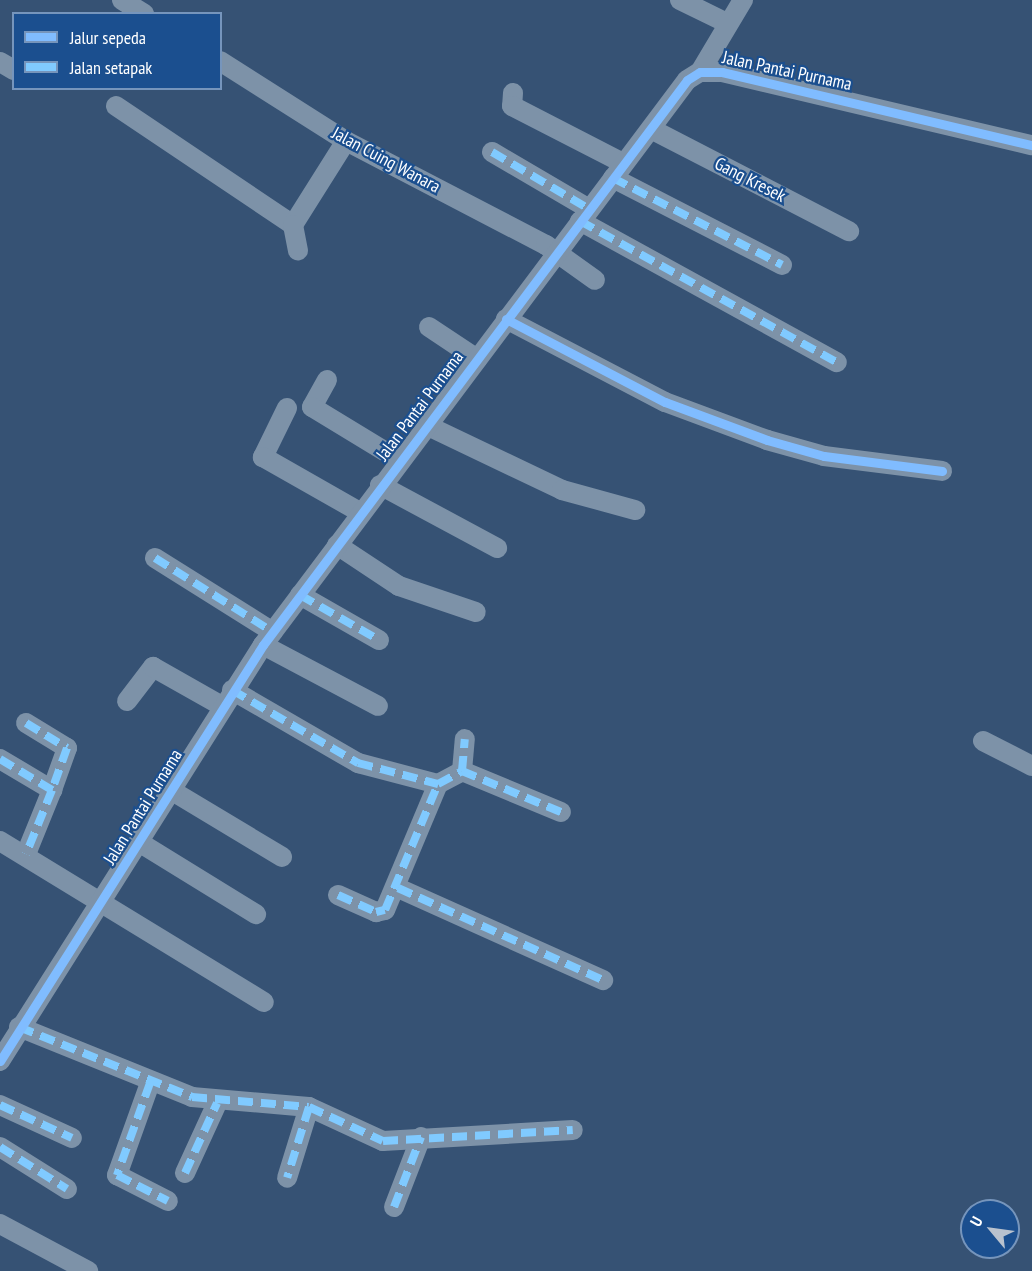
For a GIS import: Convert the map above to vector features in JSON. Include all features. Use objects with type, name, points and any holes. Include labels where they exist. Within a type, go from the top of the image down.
[{"type":"street","points":[[122,0],[141,12]]},
{"type":"street","points":[[680,0],[727,22]]},
{"type":"street","points":[[700,72],[727,22],[743,0]]},
{"type":"street","name":"Jalan Cuing Wanara","points":[[222,62],[346,141],[555,253],[595,280]]},
{"type":"street","name":"Jalan Pantai Purnama","points":[[1,1058],[19,1027],[142,844],[227,698],[268,639],[380,485],[679,89],[700,72],[759,79],[1032,145]]},
{"type":"street","points":[[513,93],[512,106],[782,264]]},
{"type":"street","points":[[116,106],[293,225]]},
{"type":"street","name":"Gang Kresek","points":[[651,129],[849,231]]},
{"type":"street","points":[[297,251],[293,225],[346,141]]},
{"type":"street","points":[[492,152],[585,215],[837,362]]},
{"type":"street","points":[[506,320],[665,402],[767,441],[824,456],[942,471]]},
{"type":"street","points":[[429,327],[477,358]]},
{"type":"street","points":[[327,380],[312,407],[399,460]]},
{"type":"street","points":[[287,408],[263,457],[360,512]]},
{"type":"street","points":[[426,425],[562,490],[634,510]]},
{"type":"street","points":[[380,485],[497,548]]},
{"type":"street","points":[[336,545],[399,585],[476,612]]},
{"type":"street","points":[[154,558],[268,639],[378,706]]},
{"type":"street","points":[[300,595],[379,640]]},
{"type":"street","points":[[127,701],[153,667],[227,698],[358,763],[438,784]]},
{"type":"street","points":[[26,723],[67,748],[26,854]]},
{"type":"street","points":[[462,771],[465,739]]},
{"type":"street","points":[[983,741],[1032,765]]},
{"type":"street","points":[[0,759],[52,790]]},
{"type":"street","points":[[338,895],[381,913],[398,888],[438,784],[462,771]]},
{"type":"street","points":[[462,771],[561,812]]},
{"type":"street","points":[[174,792],[282,857]]},
{"type":"street","points":[[0,841],[26,854],[264,1002]]},
{"type":"street","points":[[142,844],[256,914]]},
{"type":"street","points":[[398,888],[603,980]]},
{"type":"street","points":[[19,1027],[150,1083],[217,1103],[309,1107],[383,1141],[421,1137],[533,1137],[573,1130]]},
{"type":"street","points":[[150,1083],[117,1175],[168,1201]]},
{"type":"street","points":[[185,1173],[217,1103]]},
{"type":"street","points":[[0,1105],[72,1138]]},
{"type":"street","points":[[287,1178],[309,1107]]},
{"type":"street","points":[[394,1207],[421,1137]]},
{"type":"street","points":[[0,1147],[67,1189]]},
{"type":"street","points":[[0,1224],[88,1271]]},
{"type":"marked path","points":[[492,152],[589,209]]},
{"type":"marked path","points":[[613,178],[782,265]]},
{"type":"marked path","points":[[580,221],[837,362]]},
{"type":"marked path","points":[[155,558],[273,632]]},
{"type":"marked path","points":[[300,595],[379,640]]},
{"type":"marked path","points":[[232,690],[358,763],[438,784],[462,771],[561,812]]},
{"type":"marked path","points":[[26,723],[67,748],[52,790]]},
{"type":"marked path","points":[[462,771],[465,739]]},
{"type":"marked path","points":[[0,759],[52,790],[26,854]]},
{"type":"marked path","points":[[338,895],[376,912],[385,910],[438,784]]},
{"type":"marked path","points":[[398,888],[603,980]]},
{"type":"marked path","points":[[19,1027],[192,1097],[309,1107],[287,1178]]},
{"type":"marked path","points":[[150,1083],[117,1175],[168,1201]]},
{"type":"marked path","points":[[185,1173],[217,1103]]},
{"type":"marked path","points":[[0,1105],[72,1138]]},
{"type":"marked path","points":[[309,1107],[383,1141],[573,1130]]},
{"type":"marked path","points":[[394,1207],[421,1137]]},
{"type":"marked path","points":[[0,1147],[67,1189]]},
{"type":"cycle path","points":[[0,1061],[263,645],[687,80],[700,72],[722,72],[1032,145]]},
{"type":"cycle path","points":[[506,319],[665,402],[767,440],[824,456],[942,471]]}]
